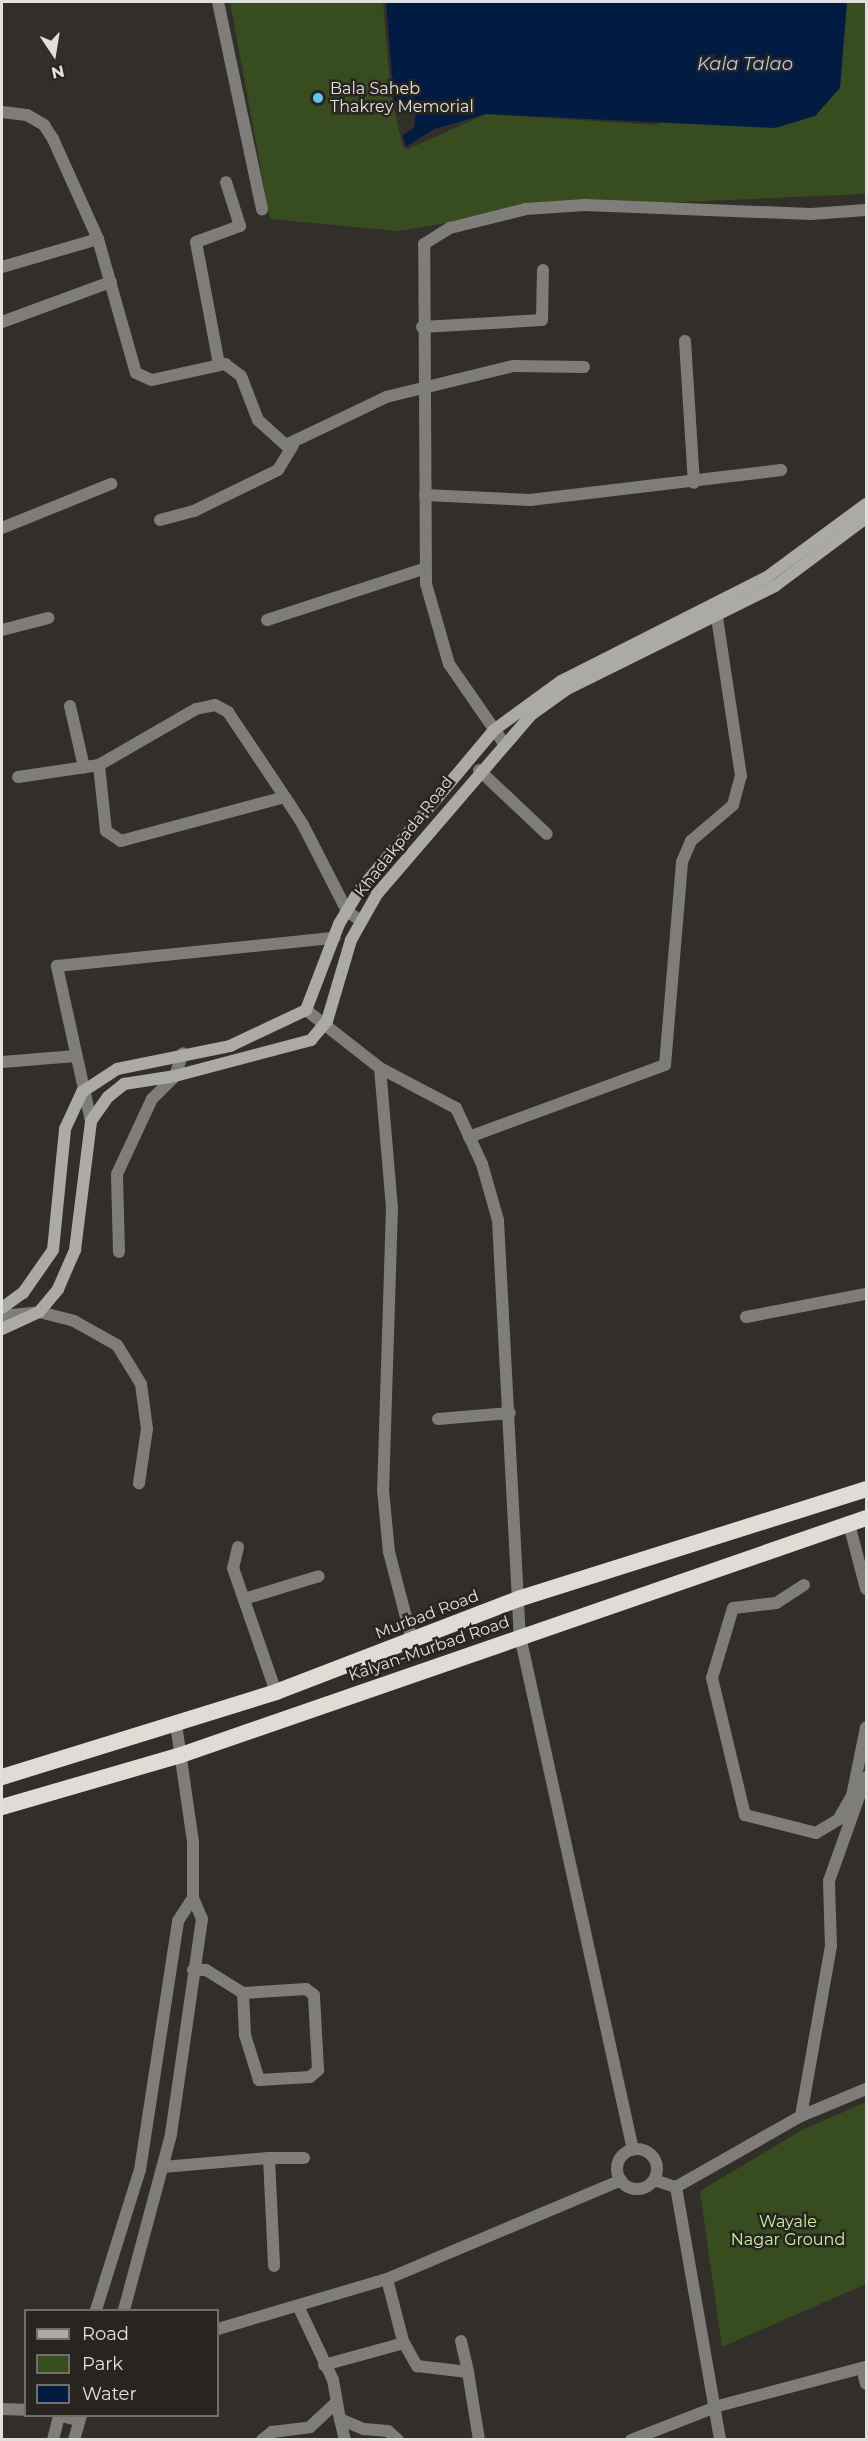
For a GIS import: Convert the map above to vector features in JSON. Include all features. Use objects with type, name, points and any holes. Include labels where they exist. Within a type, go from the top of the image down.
[{"type":"highway","name":"Murbad Road","points":[[2,1777],[276,1692],[518,1599],[867,1489]]},
{"type":"highway","name":"Kalyan-Murbad Road","points":[[2,1807],[181,1755],[867,1518]]},
{"type":"main road","name":"Khadakpada Road","points":[[771,582],[867,504]]},
{"type":"main road","name":"Khadakpada Road","points":[[306,1010],[347,911],[384,859],[494,730],[561,681],[714,613],[771,582],[867,518]]},
{"type":"main road","name":"Khadakpada Road","points":[[91,1121],[124,1084],[175,1077],[311,1040],[327,1021],[361,921],[436,821],[479,770],[503,742],[567,689],[647,644]]},
{"type":"main road","points":[[424,811],[436,821]]},
{"type":"main road","points":[[384,859],[398,870]]},
{"type":"main road","points":[[2,1308],[23,1293],[53,1250],[64,1129],[82,1092],[117,1069],[183,1053],[230,1046],[277,1027],[306,1010]]},
{"type":"main road","points":[[277,1027],[286,1046]]},
{"type":"main road","points":[[2,1329],[39,1312],[58,1289],[75,1250],[91,1121]]},
{"type":"street","points":[[218,2],[262,209]]},
{"type":"street","points":[[2,112],[44,124],[98,239],[136,373],[152,380],[219,364],[241,376],[258,420],[277,440],[293,445]]},
{"type":"street","points":[[219,364],[196,242],[240,226],[226,182]]},
{"type":"street","points":[[503,742],[449,664],[426,568],[421,251],[429,238],[450,228],[526,209],[585,205],[811,214],[867,210]]},
{"type":"street","points":[[2,267],[98,239]]},
{"type":"street","points":[[422,327],[542,320],[543,270]]},
{"type":"street","points":[[2,322],[111,282]]},
{"type":"street","points":[[685,341],[694,483]]},
{"type":"street","points":[[160,520],[194,511],[278,470],[293,445],[358,407],[513,366],[584,367]]},
{"type":"street","points":[[425,495],[530,500],[694,483],[781,470]]},
{"type":"street","points":[[2,528],[111,484]]},
{"type":"street","points":[[267,620],[426,568]]},
{"type":"street","points":[[469,1137],[665,1065],[682,862],[691,841],[739,795],[741,776],[714,613]]},
{"type":"street","points":[[2,630],[48,618]]},
{"type":"street","points":[[18,777],[99,765],[214,705],[228,712],[285,797],[347,911],[361,921]]},
{"type":"street","points":[[70,706],[84,767]]},
{"type":"street","points":[[99,765],[106,831],[121,841],[285,797]]},
{"type":"street","points":[[479,770],[547,834]]},
{"type":"street","points":[[91,1121],[82,1092],[57,966],[335,938]]},
{"type":"street","points":[[306,1010],[327,1021],[380,1068],[456,1108],[469,1137],[498,1220],[520,1636],[633,2150]]},
{"type":"street","points":[[119,1252],[117,1174],[152,1099],[175,1077],[183,1053]]},
{"type":"street","points":[[2,1062],[76,1056]]},
{"type":"street","points":[[380,1068],[392,1207],[383,1490],[389,1552],[412,1640]]},
{"type":"street","points":[[746,1317],[867,1294]]},
{"type":"street","points":[[2,1316],[39,1312],[74,1321],[117,1345],[141,1384],[147,1429],[139,1483]]},
{"type":"street","points":[[438,1419],[510,1413]]},
{"type":"street","points":[[849,1524],[867,1589]]},
{"type":"street","points":[[238,1547],[233,1568],[276,1692]]},
{"type":"street","points":[[244,1599],[319,1576]]},
{"type":"street","points":[[804,1585],[776,1603],[734,1608],[712,1678],[745,1815],[816,1833],[838,1820],[852,1796],[867,1727]]},
{"type":"street","points":[[124,2309],[163,2167],[202,1919],[193,1898],[193,1842],[176,1724]]},
{"type":"street","points":[[801,2116],[831,1946],[829,1881],[867,1777]]},
{"type":"street","points":[[96,2309],[140,2170],[178,1921],[193,1898]]},
{"type":"street","points":[[193,1970],[206,1970],[243,1993],[306,1989],[314,1995],[318,2070],[310,2077],[259,2080],[244,2035],[243,1993]]},
{"type":"street","points":[[621,2180],[637,2189],[654,2180],[676,2187],[801,2116],[867,2089]]},
{"type":"street","points":[[621,2180],[618,2162],[633,2150],[646,2151],[655,2161],[654,2180]]},
{"type":"street","points":[[163,2167],[269,2158],[304,2158]]},
{"type":"street","points":[[269,2158],[274,2266]]},
{"type":"street","points":[[219,2329],[299,2308],[387,2279],[621,2180]]},
{"type":"street","points":[[676,2187],[718,2406],[720,2439]]},
{"type":"street","points":[[387,2279],[404,2343],[417,2366],[468,2372]]},
{"type":"street","points":[[299,2308],[333,2380],[334,2405],[345,2439]]},
{"type":"street","points":[[460,2341],[468,2372],[479,2439]]},
{"type":"street","points":[[324,2365],[404,2343]]},
{"type":"street","points":[[631,2439],[718,2406],[864,2368],[867,2384]]},
{"type":"street","points":[[262,2439],[272,2432],[310,2427],[334,2405]]},
{"type":"street","points":[[2,2409],[24,2410]]},
{"type":"street","points":[[53,2439],[59,2417]]},
{"type":"street","points":[[74,2439],[80,2418]]},
{"type":"street","points":[[340,2419],[364,2429],[388,2431],[398,2439]]},
{"type":"green space","points":[[230,2],[383,2],[391,95],[403,147],[408,149],[486,114],[657,125],[847,2],[866,2],[866,194],[541,208],[397,231],[270,219]]},
{"type":"green space","name":"Wayale Nagar Ground","points":[[866,2102],[866,2284],[722,2347],[700,2191],[802,2130]]},
{"type":"water","name":"Kala Talao","points":[[386,2],[847,2],[840,88],[815,116],[775,128],[486,114],[434,129],[406,147],[403,135],[414,128],[416,113],[394,100]]},
{"type":"place","name":"Bala Saheb Thakrey Memorial","points":[[318,98]]}]
